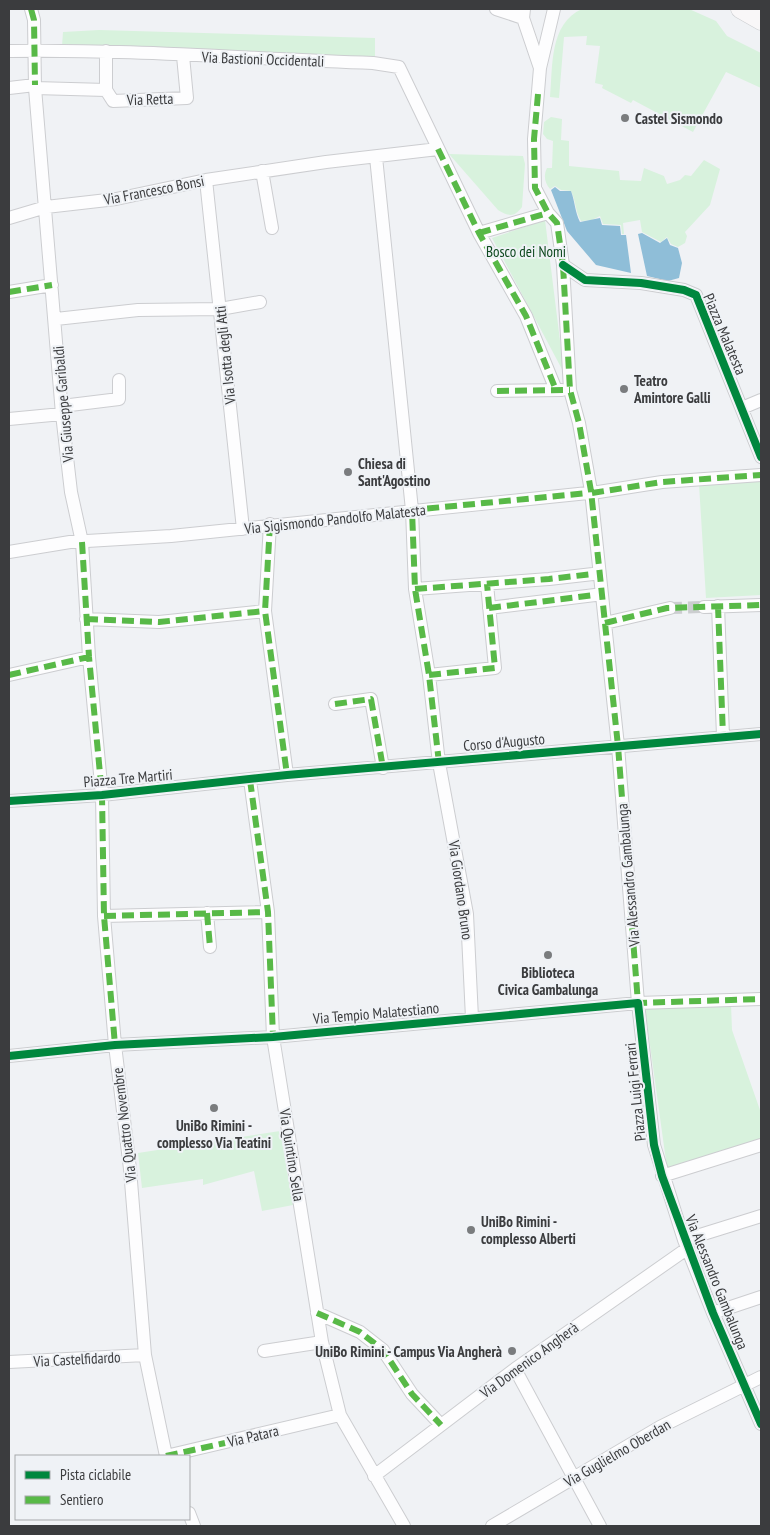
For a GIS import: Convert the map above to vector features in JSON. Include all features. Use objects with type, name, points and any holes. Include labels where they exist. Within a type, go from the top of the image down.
[{"type":"street","points":[[496,9],[528,11],[540,68]]},
{"type":"street","points":[[554,9],[540,68],[534,139],[535,188],[548,213],[557,223],[562,265]]},
{"type":"street","points":[[740,9],[761,21]]},
{"type":"street","name":"Via Giuseppe Garibaldi","points":[[34,13],[35,87],[56,319],[62,410],[71,492],[82,542],[86,619],[98,756]]},
{"type":"street","name":"Via Bastioni Occidentali","points":[[9,51],[106,51],[183,56],[373,63],[399,67],[438,149]]},
{"type":"street","name":"Via Retta","points":[[106,51],[106,90],[113,101],[187,98],[183,56]]},
{"type":"street","name":"Via Retta","points":[[9,88],[35,87],[106,90]]},
{"type":"street","points":[[438,149],[479,233],[526,316],[556,390]]},
{"type":"street","name":"Via Francesco Bonsi","points":[[9,218],[46,207],[116,200],[206,180],[262,171],[438,149]]},
{"type":"street","name":"Via Giordano Bruno","points":[[376,157],[412,510],[415,589],[429,675],[439,763],[467,914],[472,1018]]},
{"type":"street","points":[[262,171],[272,228]]},
{"type":"street","name":"Via Isotta degli Atti","points":[[206,180],[243,529]]},
{"type":"street","points":[[479,233],[548,213]]},
{"type":"street","name":"Via Alessandro Gambalunga","points":[[562,265],[570,390],[579,423],[590,492],[618,746],[638,1004]]},
{"type":"street","name":"Piazza Malatesta","points":[[562,265],[585,280],[641,283],[684,290],[696,295],[761,457]]},
{"type":"street","points":[[9,292],[52,285]]},
{"type":"street","points":[[56,319],[138,310],[220,309],[260,302]]},
{"type":"street","points":[[9,419],[119,399],[119,380]]},
{"type":"street","points":[[498,391],[570,390]]},
{"type":"street","points":[[742,408],[761,400]]},
{"type":"street","name":"Via Sigismondo Pandolfo Malatesta","points":[[9,552],[70,542],[243,529],[270,524],[590,492],[668,481],[761,475]]},
{"type":"street","points":[[270,524],[265,611],[287,775]]},
{"type":"street","points":[[415,589],[593,574]]},
{"type":"street","points":[[429,675],[471,669],[495,668],[487,584]]},
{"type":"street","points":[[489,608],[595,594]]},
{"type":"street","points":[[704,607],[761,605]]},
{"type":"street","points":[[718,606],[723,736]]},
{"type":"street","points":[[605,623],[668,608]]},
{"type":"street","points":[[86,619],[159,622],[265,611]]},
{"type":"street","points":[[9,675],[89,657]]},
{"type":"street","points":[[334,704],[371,699],[383,768]]},
{"type":"street","name":"Corso d'Augusto","points":[[250,780],[287,775],[761,734]]},
{"type":"street","name":"Piazza Tre Martiri","points":[[98,756],[102,795],[102,834]]},
{"type":"street","name":"Piazza Tre Martiri","points":[[9,801],[102,795],[250,780]]},
{"type":"street","name":"Via Quintino Sella","points":[[250,780],[268,912],[273,1037],[322,1342]]},
{"type":"street","name":"Via Quattro Novembre","points":[[102,834],[104,916],[115,1045],[130,1169],[145,1355],[166,1455]]},
{"type":"street","points":[[104,916],[268,912]]},
{"type":"street","points":[[206,913],[210,947]]},
{"type":"street","points":[[638,1004],[761,999]]},
{"type":"street","name":"Via Tempio Malatestiano","points":[[9,1056],[115,1045],[273,1037],[638,1004]]},
{"type":"street","name":"Piazza Luigi Ferrari","points":[[638,1004],[654,1146],[662,1176]]},
{"type":"street","points":[[662,1176],[761,1145]]},
{"type":"street","name":"Via Alessandro Gambalunga","points":[[662,1176],[713,1313],[761,1424]]},
{"type":"street","name":"Via Domenico Angherà","points":[[374,1476],[514,1370],[686,1244],[761,1216]]},
{"type":"street","points":[[713,1313],[761,1297]]},
{"type":"street","points":[[317,1312],[360,1332],[383,1350],[412,1394],[441,1425]]},
{"type":"street","points":[[264,1350],[322,1342],[340,1416],[404,1526]]},
{"type":"street","name":"Via Castelfidardo","points":[[9,1362],[145,1355]]},
{"type":"street","points":[[514,1370],[600,1526]]},
{"type":"street","name":"Via Guglielmo Oberdan","points":[[492,1526],[660,1427],[761,1377]]},
{"type":"street","name":"Via Patara","points":[[171,1455],[340,1416]]},
{"type":"green space","points":[[582,9],[689,9],[716,21],[727,36],[761,53],[761,88],[726,72],[693,132],[633,100],[631,103],[602,88],[603,85],[595,83],[600,46],[586,45],[587,36],[564,37],[559,98],[550,97],[553,59],[558,35],[571,16]]},
{"type":"green space","points":[[99,30],[375,38],[375,59],[62,46],[63,32]]},
{"type":"green space","points":[[551,117],[562,119],[561,140],[569,141],[569,166],[619,171],[620,180],[641,181],[644,168],[664,176],[667,184],[680,180],[685,175],[691,176],[704,160],[720,169],[710,205],[685,232],[687,236],[685,243],[678,247],[671,244],[667,237],[661,242],[642,232],[640,220],[623,223],[624,234],[622,234],[621,225],[603,224],[600,216],[592,220],[581,221],[571,191],[561,190],[555,186],[550,189],[546,182],[545,174],[547,168],[552,168],[553,141],[547,139],[543,134],[544,122]]},
{"type":"green space","points":[[449,154],[523,156],[525,164],[522,207],[511,215],[498,210]]},
{"type":"green space","name":"Bosco dei Nomi","points":[[545,220],[564,373],[492,238]]},
{"type":"green space","points":[[761,479],[761,595],[706,598],[699,484]]},
{"type":"green space","points":[[731,1004],[732,1030],[761,1113],[761,1141],[667,1168],[645,1009]]},
{"type":"green space","points":[[280,1131],[293,1205],[262,1211],[254,1171],[203,1185],[203,1179],[142,1188],[138,1153]]},
{"type":"water","points":[[555,187],[560,191],[571,191],[580,222],[600,218],[602,225],[620,226],[621,235],[626,235],[631,273],[596,265],[567,231],[551,190]]},
{"type":"water","points":[[642,233],[660,243],[667,238],[670,245],[678,248],[682,263],[679,278],[668,281],[647,276],[638,234]]},
{"type":"tunnel","points":[[670,608],[704,607]]},
{"type":"marked path","points":[[31,9],[34,20],[35,85]]},
{"type":"marked path","points":[[538,94],[534,139],[535,188],[548,213],[557,223],[563,265],[570,390],[579,423],[591,491],[618,746],[638,1003],[761,999]]},
{"type":"marked path","points":[[438,149],[479,233],[526,316],[556,390]]},
{"type":"marked path","points":[[479,233],[548,213]]},
{"type":"marked path","points":[[9,292],[52,285]]},
{"type":"marked path","points":[[497,391],[570,390]]},
{"type":"marked path","points":[[592,493],[662,482],[761,475]]},
{"type":"marked path","points":[[439,763],[429,675],[415,589],[412,510],[588,493]]},
{"type":"marked path","points":[[270,524],[265,611],[287,775]]},
{"type":"marked path","points":[[82,542],[89,657],[102,795],[104,916],[115,1045]]},
{"type":"marked path","points":[[415,589],[593,574]]},
{"type":"marked path","points":[[429,675],[495,668],[487,584]]},
{"type":"marked path","points":[[489,608],[595,595]]},
{"type":"marked path","points":[[605,623],[667,608],[761,605]]},
{"type":"marked path","points":[[718,606],[723,736]]},
{"type":"marked path","points":[[86,619],[159,622],[265,611]]},
{"type":"marked path","points":[[9,675],[89,657]]},
{"type":"marked path","points":[[335,704],[371,699],[383,768]]},
{"type":"marked path","points":[[250,780],[268,912],[273,1037]]},
{"type":"marked path","points":[[104,916],[268,912]]},
{"type":"marked path","points":[[207,913],[210,947]]},
{"type":"marked path","points":[[317,1313],[360,1332],[383,1350],[412,1394],[441,1425]]},
{"type":"marked path","points":[[171,1455],[225,1443]]},
{"type":"cycle path","points":[[563,265],[585,280],[641,283],[684,290],[696,295],[761,457]]},
{"type":"cycle path","points":[[9,801],[102,795],[287,775],[761,734]]},
{"type":"cycle path","points":[[9,1056],[115,1045],[273,1037],[638,1003],[654,1145],[662,1176],[713,1313],[761,1424]]},
{"type":"place","name":"Castel Sismondo","points":[[625,118]]},
{"type":"place","name":"Teatro Amintore Galli","points":[[624,389]]},
{"type":"place","name":"Chiesa di Sant'Agostino","points":[[348,472]]},
{"type":"place","name":"Biblioteca Civica Gambalunga","points":[[548,955]]},
{"type":"place","name":"UniBo Rimini - complesso Via Teatini","points":[[214,1108]]},
{"type":"place","name":"UniBo Rimini - complesso Alberti","points":[[471,1230]]},
{"type":"place","name":"UniBo Rimini - Campus Via Angherà","points":[[512,1351]]}]
